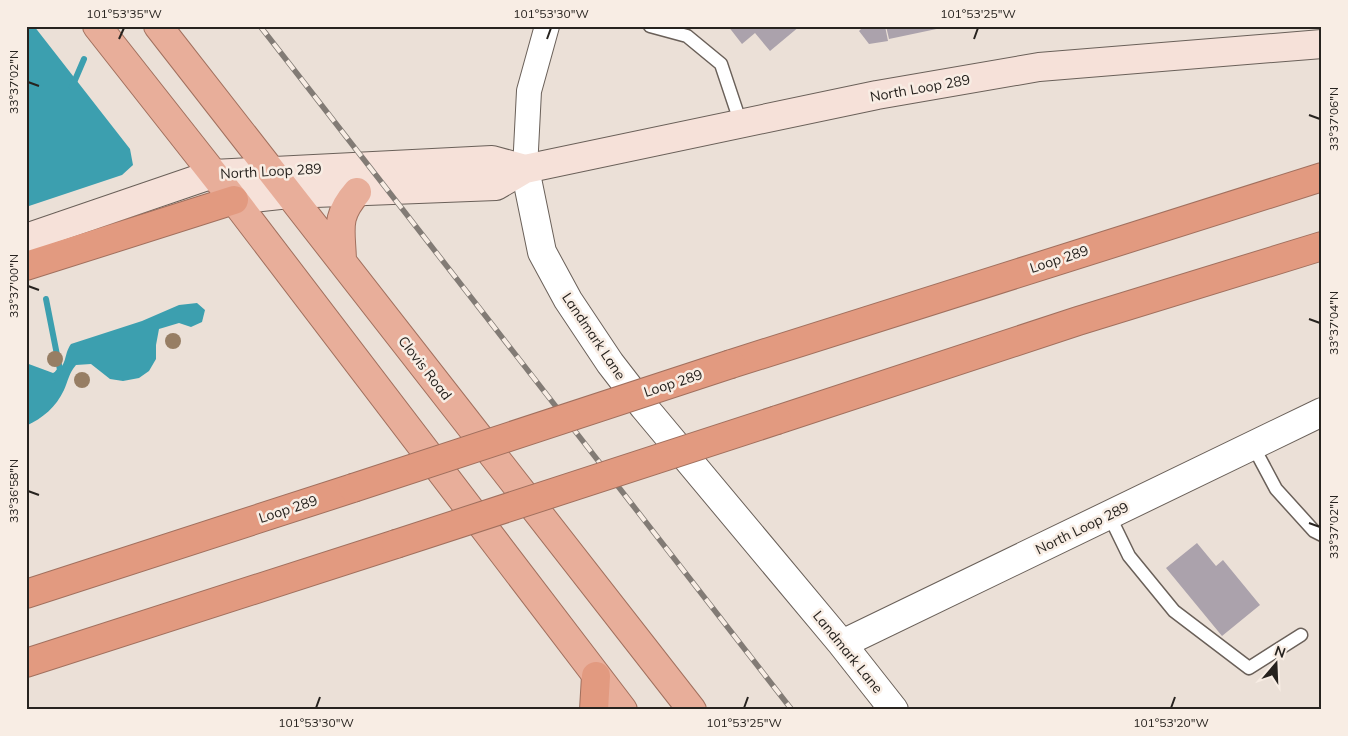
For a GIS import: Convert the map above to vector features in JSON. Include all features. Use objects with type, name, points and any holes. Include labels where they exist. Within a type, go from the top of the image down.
[{"type":"highway","points":[[97,26],[234,200],[623,710]]},
{"type":"highway","name":"Clovis Road","points":[[158,26],[692,710]]},
{"type":"highway","points":[[1117,240],[1322,159]]},
{"type":"highway","name":"Loop 289","points":[[26,594],[731,364],[1117,240],[1322,177]]},
{"type":"highway","points":[[342,260],[340,221],[346,204],[357,192]]},
{"type":"highway","points":[[26,266],[234,200]]},
{"type":"highway","points":[[26,663],[1292,254],[1322,247]]},
{"type":"highway","points":[[594,710],[596,676]]},
{"type":"main road","name":"North Loop 289","points":[[234,200],[289,194],[496,186],[525,169],[877,95],[1039,67],[1322,44]]},
{"type":"main road","name":"North Loop 289","points":[[26,238],[214,174],[492,160],[525,169]]},
{"type":"street","name":"Landmark Lane","points":[[546,26],[528,91],[525,169],[542,252],[573,308],[644,407],[842,644],[894,710]]},
{"type":"street","name":"North Loop 289","points":[[842,644],[1322,412]]},
{"type":"lane","points":[[650,26],[687,36],[721,64],[741,124]]},
{"type":"lane","points":[[1253,446],[1276,489],[1314,531],[1322,535]]},
{"type":"lane","points":[[1109,515],[1129,556],[1174,611],[1249,668],[1301,635]]},
{"type":"water","points":[[26,26],[34,26],[130,149],[133,165],[122,175],[26,207]]},
{"type":"water","points":[[197,303],[205,310],[202,322],[191,327],[179,323],[159,329],[156,359],[149,371],[139,378],[123,381],[110,379],[91,364],[76,365],[61,396],[53,407],[43,416],[26,426],[26,363],[53,373],[63,364],[71,344],[142,321],[179,305]]},
{"type":"building","points":[[728,26],[800,26],[770,51],[755,33],[742,44]]},
{"type":"building","points":[[864,26],[885,26],[888,41],[869,44],[859,31]]},
{"type":"building","points":[[886,26],[946,26],[946,27],[889,39]]},
{"type":"building","points":[[1197,543],[1216,566],[1223,560],[1260,605],[1222,636],[1166,568]]},
{"type":"waterway","points":[[72,87],[84,59]]},
{"type":"waterway","points":[[46,299],[60,370],[55,377]]},
{"type":"railway","points":[[260,26],[792,710]]}]
